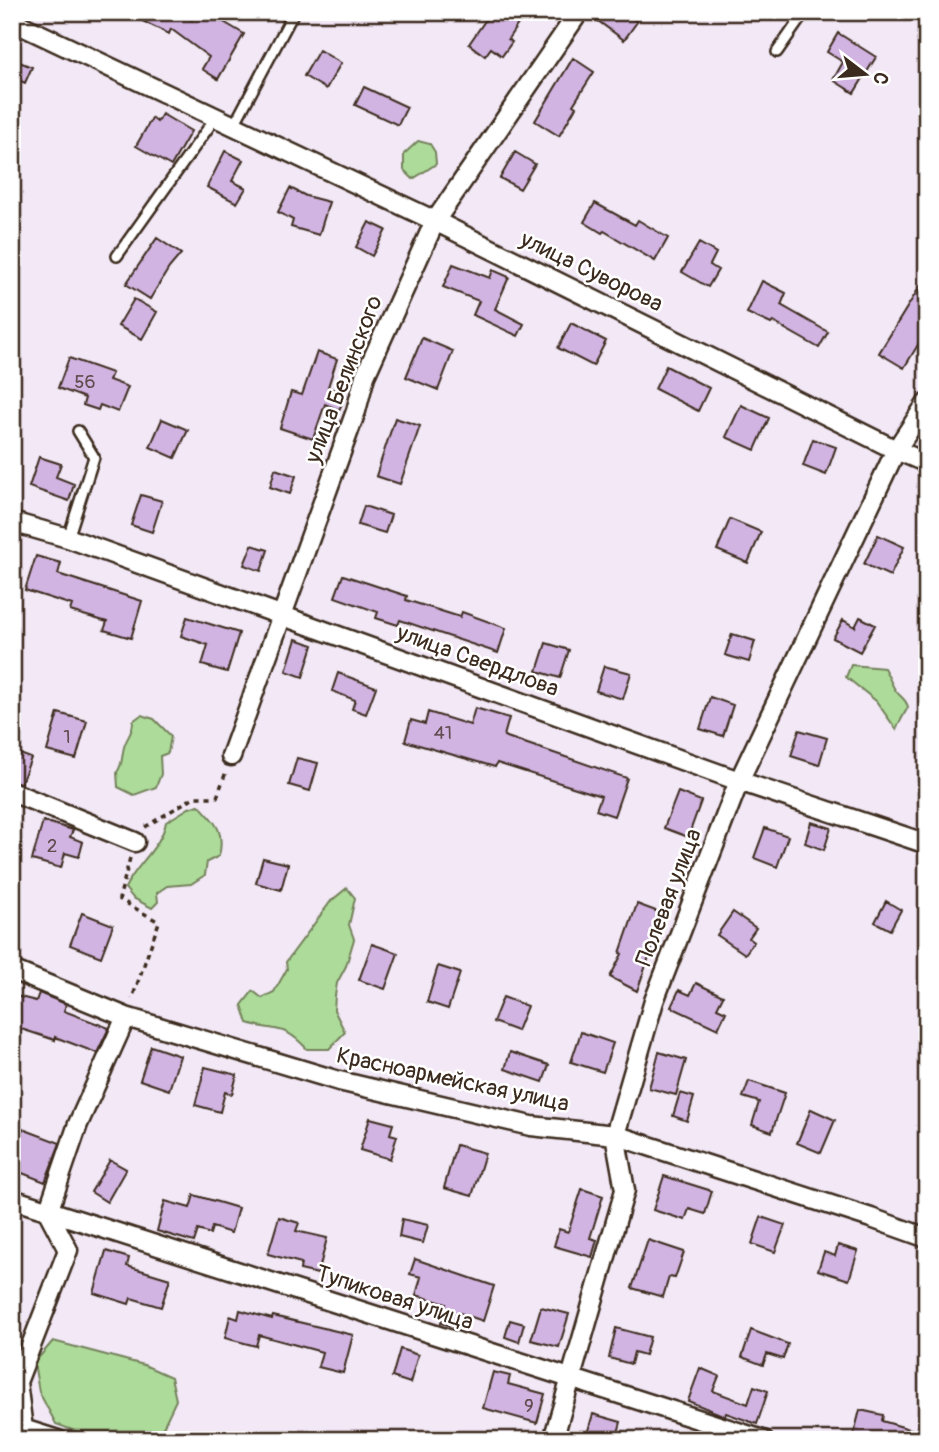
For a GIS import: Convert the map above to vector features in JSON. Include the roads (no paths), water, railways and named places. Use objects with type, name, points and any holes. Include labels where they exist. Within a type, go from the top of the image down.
[{"type":"street","name":"улица Белинского","points":[[231,757],[356,411],[365,376],[435,221],[579,12]]},
{"type":"street","name":"улица Суворова","points":[[12,21],[435,221],[927,463]]},
{"type":"street","name":"Полевая улица","points":[[554,1440],[625,1190],[615,1135],[654,1001],[739,781],[896,450],[927,403]]},
{"type":"street","name":"улица Свердлова","points":[[12,522],[68,538],[739,781],[927,844]]},
{"type":"street","points":[[12,792],[135,842]]},
{"type":"street","name":"Красноармейская улица","points":[[12,970],[126,1017],[339,1082],[531,1126],[615,1135],[871,1217],[927,1238]]},
{"type":"street","points":[[58,1440],[21,1434],[17,1382],[68,1250],[48,1212],[78,1124],[126,1017]]},
{"type":"street","name":"Тупиковая улица","points":[[12,1199],[763,1440]]},
{"type":"lane","points":[[234,125],[293,12]]},
{"type":"lane","points":[[777,52],[805,12]]},
{"type":"lane","points":[[117,256],[216,117]]},
{"type":"lane","points":[[68,538],[94,457],[78,431]]}]
